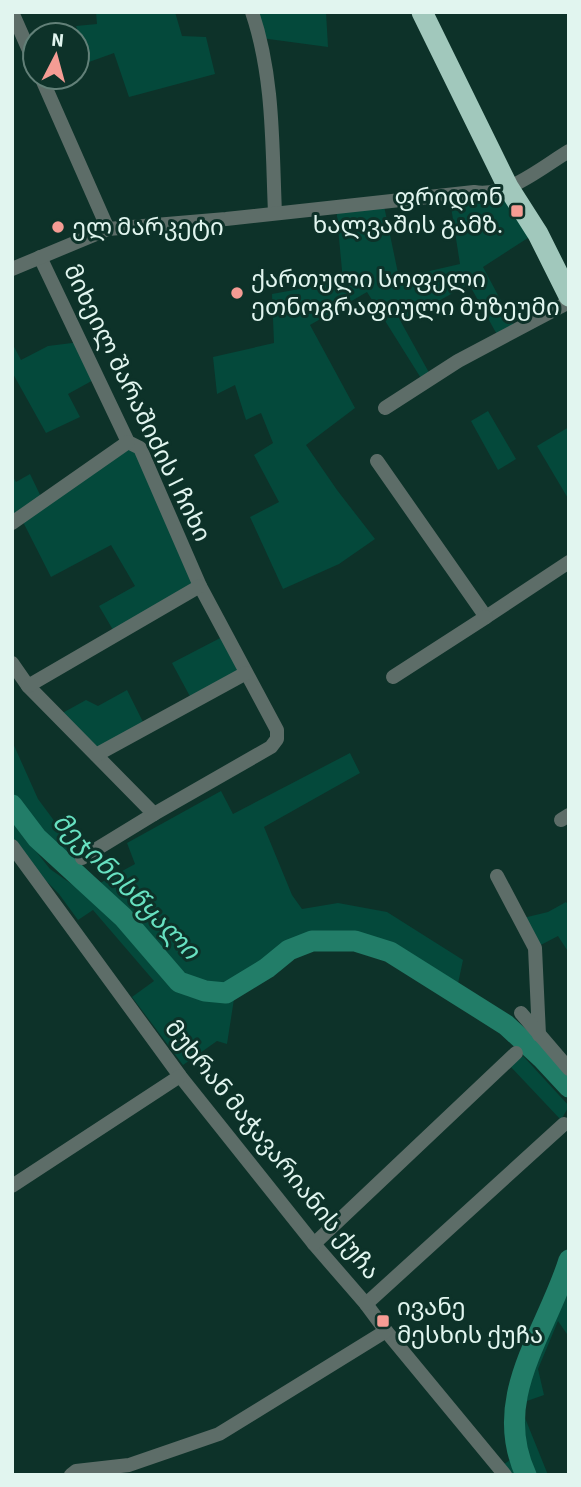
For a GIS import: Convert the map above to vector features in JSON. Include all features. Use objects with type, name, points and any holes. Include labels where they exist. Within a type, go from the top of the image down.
[{"type":"highway","points":[[422,12],[508,187],[538,234],[569,296]]},
{"type":"street","points":[[12,12],[21,32]]},
{"type":"street","points":[[252,12],[261,38],[269,85],[275,213]]},
{"type":"street","points":[[47,91],[108,229]]},
{"type":"street","points":[[12,269],[108,229],[439,195],[474,192],[484,194],[508,187],[569,152]]},
{"type":"street","name":"მიხეილ შარაშიძის I ჩიხი","points":[[40,257],[128,442],[139,448],[200,586],[277,730],[277,739],[271,747],[82,858]]},
{"type":"street","points":[[385,408],[458,361],[569,302]]},
{"type":"street","points":[[12,523],[128,442]]},
{"type":"street","points":[[377,461],[486,617]]},
{"type":"street","points":[[393,677],[569,562]]},
{"type":"street","points":[[28,686],[200,586]]},
{"type":"street","points":[[12,663],[28,686],[154,814]]},
{"type":"street","points":[[96,755],[246,673]]},
{"type":"street","name":"მუხრან მაჭავარიანის ქუჩა","points":[[15,853],[180,1076],[314,1244],[505,1475]]},
{"type":"street","points":[[497,876],[535,948],[538,1035]]},
{"type":"street","points":[[521,1013],[569,1069]]},
{"type":"street","points":[[314,1244],[516,1053]]},
{"type":"street","points":[[12,1186],[180,1076]]},
{"type":"street","points":[[366,1304],[564,1124]]},
{"type":"street","points":[[71,1475],[76,1471],[129,1465],[219,1434],[386,1331]]},
{"type":"green space","points":[[96,12],[175,12],[182,36],[206,37],[215,74],[129,97],[114,53],[91,61],[91,25],[97,24]]},
{"type":"green space","points":[[252,12],[326,12],[328,47],[261,38]]},
{"type":"green space","points":[[449,194],[505,196],[531,236],[483,267],[517,331],[500,340],[469,284],[401,322],[432,378],[424,383],[367,292],[310,325],[355,408],[306,445],[375,539],[339,564],[283,589],[250,517],[279,502],[254,455],[273,443],[261,413],[246,420],[235,385],[217,394],[213,357],[274,343],[272,294],[343,281],[336,206],[383,201],[399,278],[460,264]]},
{"type":"green space","points":[[80,342],[97,378],[68,394],[80,417],[46,433],[12,372],[12,343],[21,360],[48,346]]},
{"type":"green space","points":[[488,411],[516,459],[498,470],[471,421]]},
{"type":"green space","points":[[569,427],[569,500],[537,446]]},
{"type":"green space","points":[[128,442],[140,448],[200,586],[116,635],[99,606],[135,586],[111,545],[51,577],[21,518],[12,523],[12,475],[16,482],[30,474],[43,501]]},
{"type":"green space","points":[[226,635],[246,673],[193,702],[172,663]]},
{"type":"green space","points":[[127,690],[146,728],[96,755],[57,716],[86,700],[98,706]]},
{"type":"green space","points":[[12,741],[38,799],[61,830],[69,868],[37,839],[31,845],[50,869],[90,897],[171,983],[187,996],[208,1000],[234,999],[227,1044],[217,1041],[183,1065],[132,997],[154,981],[93,910],[78,920],[59,894],[12,846]]},
{"type":"green space","points":[[350,753],[360,773],[264,827],[292,895],[302,909],[338,903],[387,912],[463,960],[456,993],[390,954],[373,947],[336,941],[315,941],[299,945],[231,989],[216,992],[198,989],[182,984],[174,977],[151,949],[91,888],[135,864],[127,843],[221,791],[233,814]]},
{"type":"green space","points":[[566,902],[569,906],[569,953],[558,936],[535,948],[519,919],[548,912]]},
{"type":"green space","points":[[523,1056],[569,1106],[561,1120],[510,1066]]},
{"type":"green space","points":[[569,1260],[569,1337],[558,1321],[538,1369],[544,1395],[527,1401],[523,1413],[548,1475],[505,1475],[500,1467],[517,1455],[512,1415],[530,1348],[560,1288]]},
{"type":"waterway","name":"მეჯინისწყალი","points":[[12,805],[37,838],[123,917],[179,982],[205,991],[226,993],[267,968],[289,950],[312,941],[355,941],[390,952],[506,1025],[569,1087]]},
{"type":"waterway","name":"მეჯინისწყალი","points":[[526,1475],[517,1446],[514,1419],[518,1392],[536,1339],[569,1260]]},
{"type":"place","name":"ფრიდონ ხალვაშის გამზ.","points":[[517,211]]},
{"type":"place","name":"ელ მარკეტი","points":[[58,227]]},
{"type":"place","name":"ქართული სოფელი ეთნოგრაფიული მუზეუმი","points":[[237,293]]},
{"type":"place","name":"ივანე მესხის ქუჩა","points":[[383,1321]]}]
